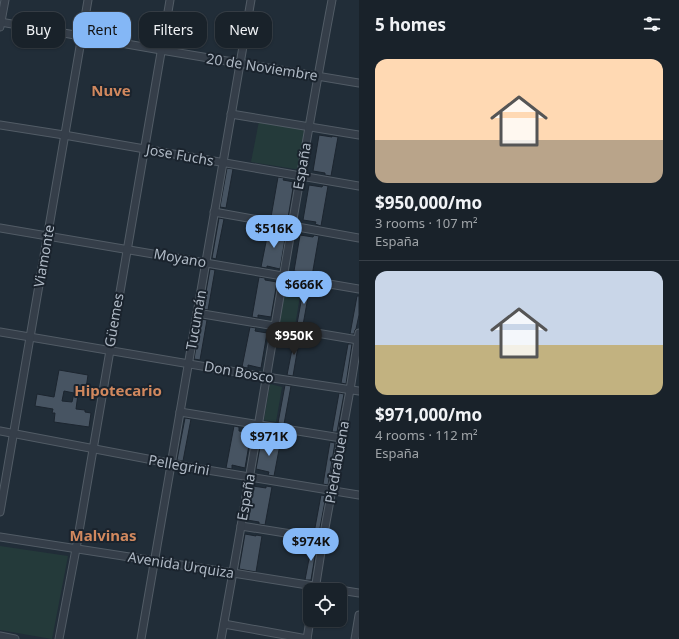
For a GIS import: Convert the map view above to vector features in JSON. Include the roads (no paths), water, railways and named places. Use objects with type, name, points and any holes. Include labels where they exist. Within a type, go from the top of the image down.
[{"type":"street","points":[[0,24],[5,0]]},
{"type":"street","name":"Viamonte","points":[[86,12],[88,0]]},
{"type":"street","name":"Güemes","points":[[59,639],[76,549],[126,249],[170,0]]},
{"type":"street","name":"Tucumán","points":[[141,639],[251,0]]},
{"type":"street","name":"España","points":[[221,639],[259,425],[317,76],[332,0]]},
{"type":"street","name":"20 de Noviembre","points":[[0,24],[73,35]]},
{"type":"street","name":"20 de Noviembre","points":[[131,45],[359,83]]},
{"type":"street","name":"Viamonte","points":[[0,512],[79,48]]},
{"type":"street","points":[[231,114],[359,135]]},
{"type":"street","name":"Jose Fuchs","points":[[0,125],[359,186]]},
{"type":"street","points":[[214,212],[359,238]]},
{"type":"street","name":"Moyano","points":[[0,228],[359,289]]},
{"type":"street","points":[[197,313],[275,326],[358,337]]},
{"type":"street","name":"Don Bosco","points":[[0,332],[266,378],[359,392]]},
{"type":"street","name":"Piedrabuena","points":[[317,583],[358,337]]},
{"type":"street","points":[[180,412],[341,438]]},
{"type":"street","name":"Pellegrini","points":[[0,431],[171,464],[332,492],[359,495]]},
{"type":"street","points":[[241,526],[323,539]]},
{"type":"street","name":"Avenida Urquiza","points":[[0,537],[233,573],[303,586]]},
{"type":"street","name":"Avenida Urquiza","points":[[347,591],[359,593]]},
{"type":"street","points":[[355,639],[359,615]]},
{"type":"street","points":[[224,624],[306,639],[309,627]]},
{"type":"street","points":[[0,636],[14,639]]},
{"type":"district","name":"Nuve","points":[[111,91]]},
{"type":"district","name":"Hipotecario","points":[[118,391]]},
{"type":"district","name":"Malvinas","points":[[103,536]]}]
